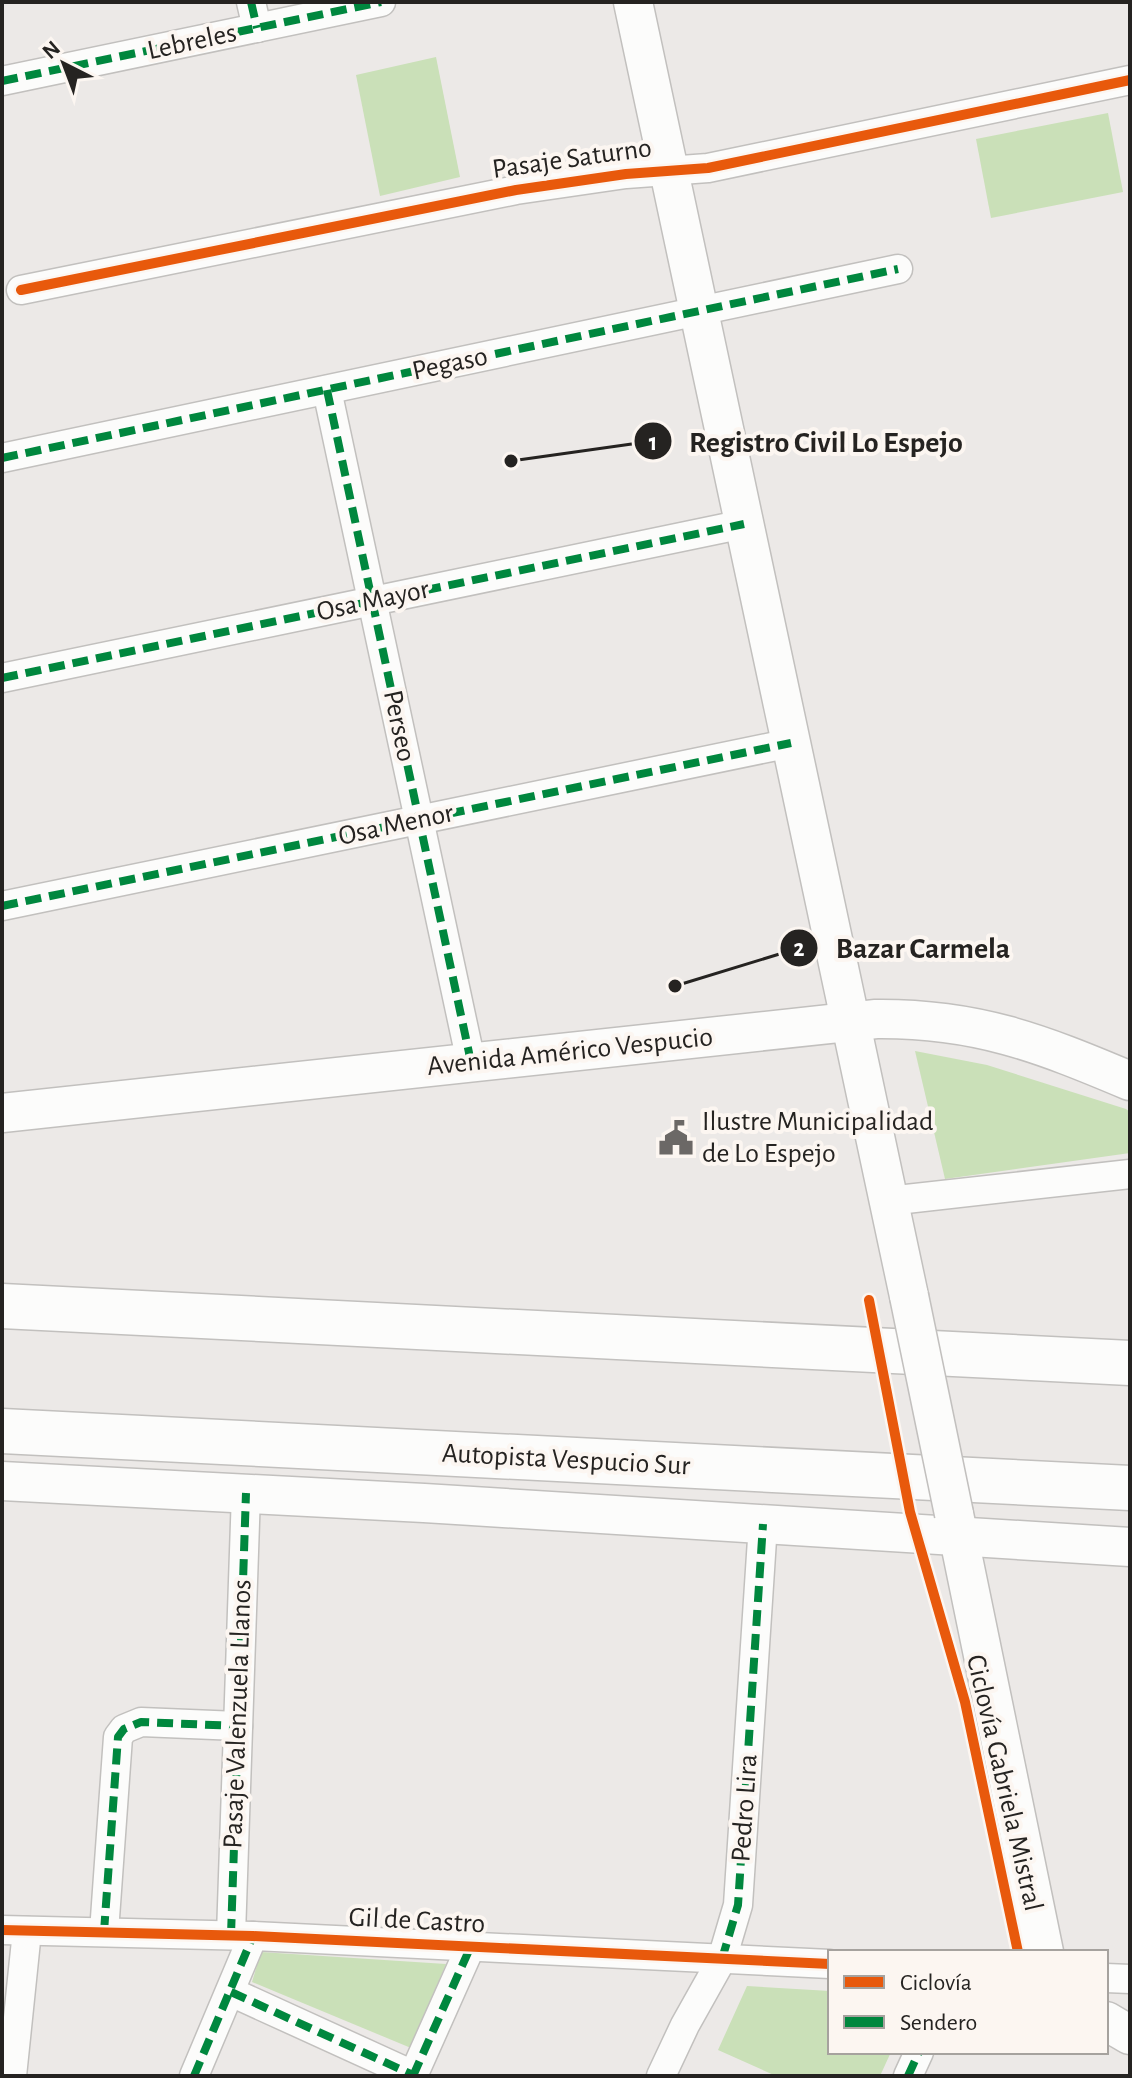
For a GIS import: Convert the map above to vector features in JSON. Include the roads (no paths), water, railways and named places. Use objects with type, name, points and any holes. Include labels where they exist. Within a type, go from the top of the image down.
[{"type":"highway","points":[[2,1282],[116,1312]]},
{"type":"highway","points":[[2,1306],[1130,1363]]},
{"type":"highway","name":"Autopista Vespucio Sur","points":[[2,1431],[1130,1488]]},
{"type":"main road","points":[[633,2],[909,1296],[1044,1950]]},
{"type":"main road","name":"Avenida Américo Vespucio","points":[[2,1113],[851,1021],[911,1019],[980,1028],[1047,1047],[1130,1081]]},
{"type":"main road","points":[[2,1481],[763,1524],[957,1525],[1130,1547]]},
{"type":"main road","points":[[1108,2022],[1130,2035]]},
{"type":"main road","points":[[1108,2050],[1130,2062]]},
{"type":"street","name":"Lebreles","points":[[2,81],[254,15],[381,2]]},
{"type":"street","name":"Pasaje Saturno","points":[[21,290],[516,190],[708,168],[1130,80]]},
{"type":"street","name":"Pegaso","points":[[2,458],[898,269]]},
{"type":"street","name":"Perseo","points":[[327,390],[471,1062]]},
{"type":"street","name":"Osa Mayor","points":[[2,678],[744,524]]},
{"type":"street","name":"Osa Menor","points":[[2,906],[791,743]]},
{"type":"street","points":[[888,1201],[1130,1174]]},
{"type":"street","name":"Pasaje Valenzuela Llanos","points":[[194,2076],[231,1992],[242,1936],[238,1726],[246,1493]]},
{"type":"street","name":"Pedro Lira","points":[[661,2076],[722,1959],[738,1905],[763,1524]]},
{"type":"street","points":[[104,1932],[118,1737],[124,1729],[141,1722],[238,1726]]},
{"type":"street","points":[[12,2076],[15,1930]]},
{"type":"street","name":"Gil de Castro","points":[[15,1930],[242,1936],[828,1964]]},
{"type":"street","points":[[231,1992],[413,2075],[470,1948]]},
{"type":"street","points":[[1108,1978],[1130,1979]]},
{"type":"street","points":[[908,2076],[918,2054]]},
{"type":"place","name":"Registro Civil Lo Espejo","points":[[511,461]]},
{"type":"place","name":"Bazar Carmela","points":[[675,986]]},
{"type":"place","name":"Ilustre Municipalidad de Lo Espejo","points":[[676,1138]]}]
